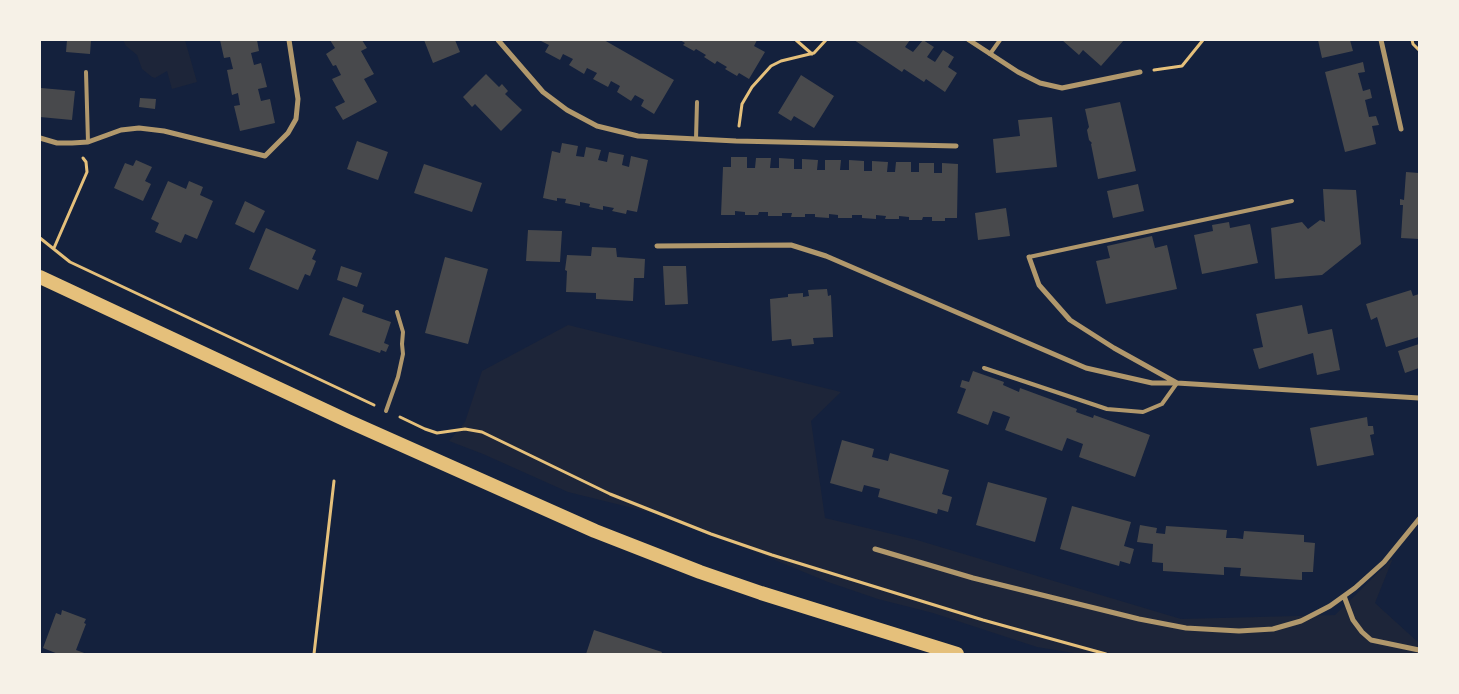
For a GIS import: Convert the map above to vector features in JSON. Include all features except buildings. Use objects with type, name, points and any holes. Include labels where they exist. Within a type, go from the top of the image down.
[{"type":"highway","points":[[40,278],[364,429],[594,532],[761,593],[957,654]]},
{"type":"street","points":[[40,138],[57,143],[72,144],[88,142],[121,130],[139,128],[164,131],[265,156],[288,134],[296,120],[298,99],[289,40]]},
{"type":"street","points":[[498,40],[543,92],[567,110],[597,126],[638,136],[956,146]]},
{"type":"street","points":[[969,40],[1018,72],[1040,83],[1062,88],[1140,72]]},
{"type":"street","points":[[1381,40],[1401,129]]},
{"type":"street","points":[[658,246],[790,245],[826,256],[1086,368],[1152,383],[1419,398]]},
{"type":"street","points":[[1029,257],[1038,285],[1070,320],[1114,348],[1177,383]]},
{"type":"street","points":[[875,548],[974,578],[1139,619],[1186,628],[1239,631],[1274,629],[1313,616],[1344,596],[1384,562],[1419,519]]},
{"type":"street","points":[[1344,596],[1354,620],[1362,632],[1371,640],[1419,650]]},
{"type":"lane","points":[[990,54],[1000,40]]},
{"type":"lane","points":[[86,72],[88,142]]},
{"type":"lane","points":[[696,139],[697,102]]},
{"type":"lane","points":[[1029,257],[1292,202]]},
{"type":"lane","points":[[386,411],[398,377],[403,354],[403,332],[397,312]]},
{"type":"lane","points":[[984,368],[1107,409],[1143,412],[1162,404],[1177,383]]},
{"type":"path","points":[[796,40],[812,54]]},
{"type":"path","points":[[740,117],[742,104],[752,87],[771,66],[776,62],[812,54],[826,40]]},
{"type":"path","points":[[1412,40],[1419,50]]},
{"type":"path","points":[[1140,72],[1182,66],[1201,41]]},
{"type":"path","points":[[54,248],[87,172],[86,162],[72,144]]},
{"type":"path","points":[[40,238],[70,262],[425,430],[437,432],[465,430],[482,432],[610,494],[711,534],[772,555],[983,620],[1106,654]]},
{"type":"path","points":[[314,654],[334,481]]},
{"type":"shaded area","points":[[123,40],[185,40],[197,82],[172,89],[167,71],[155,78],[152,77],[142,69],[137,55],[126,46]]},
{"type":"shaded area","points":[[568,325],[841,392],[811,421],[825,518],[917,540],[1181,619],[1335,615],[1393,558],[1375,603],[1419,643],[1419,654],[1080,654],[1037,647],[933,613],[878,599],[828,582],[673,518],[568,492],[449,441],[465,422],[482,371]]}]
